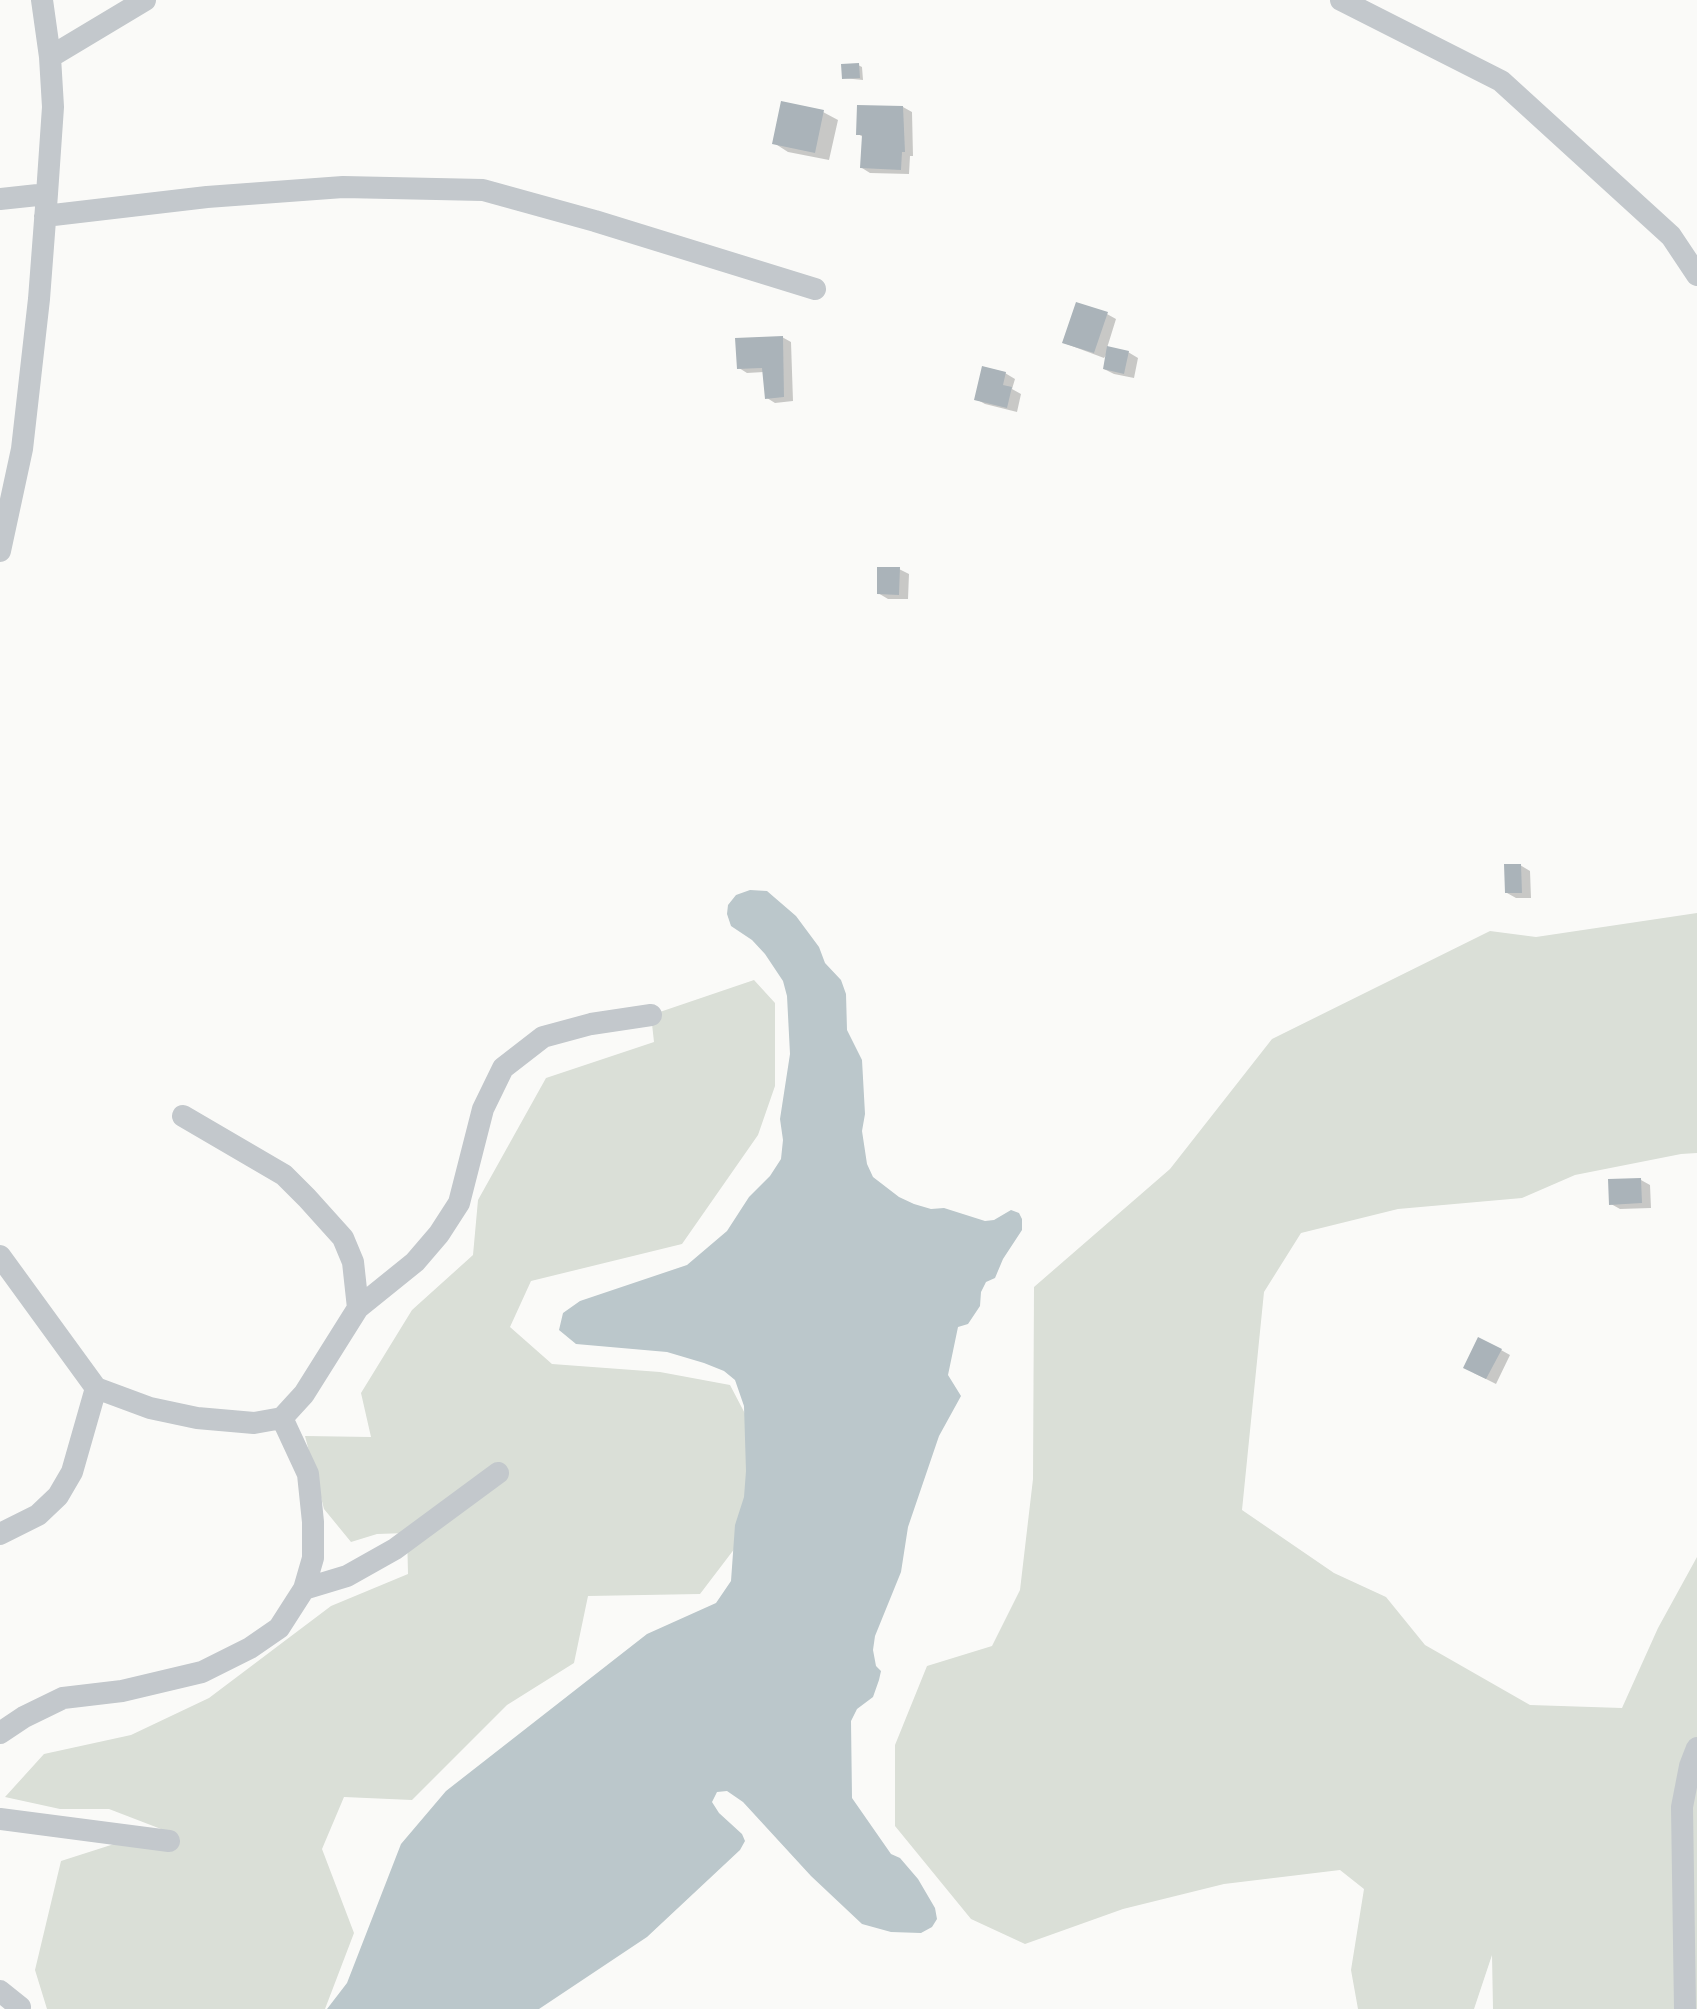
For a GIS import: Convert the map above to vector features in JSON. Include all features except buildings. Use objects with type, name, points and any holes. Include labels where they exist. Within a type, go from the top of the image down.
[{"type":"street","points":[[0,551],[22,449],[39,299],[53,107],[50,57],[42,0]]},
{"type":"street","points":[[50,57],[145,0]]},
{"type":"street","points":[[1341,0],[1501,81],[1671,236],[1697,275]]},
{"type":"street","points":[[0,199],[46,205],[343,187],[483,190],[595,221],[815,289]]},
{"type":"street","points":[[0,1256],[96,1388],[150,1408],[197,1418],[254,1423],[282,1418],[304,1394],[358,1308],[415,1262],[439,1234],[459,1203],[483,1109],[503,1068],[543,1037],[591,1024],[651,1015]]},
{"type":"street","points":[[183,1116],[284,1175],[307,1198],[343,1238],[354,1262],[358,1308]]},
{"type":"street","points":[[0,1534],[38,1515],[58,1496],[72,1472],[96,1388]]},
{"type":"street","points":[[0,1733],[24,1717],[63,1698],[122,1691],[202,1672],[250,1648],[279,1628],[304,1589],[313,1558],[313,1522],[308,1474],[282,1418]]},
{"type":"street","points":[[304,1589],[347,1576],[395,1549],[498,1473]]},
{"type":"street","points":[[1685,2009],[1682,1807],[1690,1766],[1697,1749]]},
{"type":"street","points":[[0,1819],[169,1841]]},
{"type":"street","points":[[0,1991],[20,2007]]},
{"type":"shaded area","points":[[750,890],[767,891],[796,916],[819,947],[825,963],[841,980],[846,994],[847,1030],[862,1060],[865,1114],[862,1131],[867,1164],[873,1177],[899,1197],[931,1209],[944,1208],[985,1221],[994,1220],[1011,1210],[1019,1213],[1022,1219],[1022,1230],[1003,1259],[995,1278],[986,1282],[981,1292],[980,1306],[968,1324],[958,1327],[948,1375],[961,1396],[939,1436],[908,1527],[901,1572],[875,1636],[873,1650],[876,1666],[881,1671],[879,1680],[873,1697],[857,1709],[851,1721],[852,1798],[891,1854],[900,1858],[918,1879],[935,1908],[937,1919],[932,1927],[921,1933],[891,1932],[862,1924],[811,1876],[743,1802],[727,1791],[717,1792],[712,1802],[719,1813],[742,1834],[745,1841],[740,1850],[647,1937],[539,2009],[327,2009],[347,1983],[401,1844],[446,1791],[647,1634],[716,1603],[731,1581],[735,1525],[744,1497],[746,1471],[744,1406],[735,1380],[724,1371],[667,1352],[576,1344],[559,1330],[563,1313],[580,1301],[687,1265],[727,1231],[749,1197],[770,1176],[781,1159],[783,1140],[780,1119],[790,1054],[787,996],[783,981],[765,954],[752,940],[731,926],[727,914],[728,905],[736,895]]},
{"type":"shaded area","points":[[1697,913],[1697,1153],[1681,1154],[1575,1175],[1522,1198],[1398,1209],[1301,1233],[1264,1292],[1242,1510],[1334,1573],[1386,1597],[1425,1645],[1530,1705],[1622,1708],[1658,1628],[1697,1557],[1697,2009],[1493,2009],[1492,1955],[1474,2009],[1358,2009],[1351,1970],[1364,1889],[1340,1870],[1224,1884],[1123,1909],[1025,1944],[971,1919],[895,1826],[895,1745],[927,1666],[992,1646],[1020,1590],[1033,1479],[1034,1287],[1170,1169],[1272,1039],[1490,931],[1536,937]]},
{"type":"shaded area","points":[[754,980],[775,1003],[775,1086],[758,1135],[682,1244],[531,1281],[510,1327],[552,1364],[660,1372],[730,1385],[764,1450],[748,1531],[700,1594],[588,1596],[574,1663],[507,1705],[412,1800],[344,1797],[322,1849],[354,1933],[325,2009],[47,2009],[35,1970],[61,1861],[161,1829],[109,1809],[60,1809],[5,1797],[44,1754],[131,1735],[209,1698],[331,1606],[408,1574],[407,1533],[377,1534],[351,1542],[324,1509],[305,1436],[371,1437],[361,1393],[412,1310],[473,1255],[478,1200],[546,1078],[654,1042],[651,1015]]}]
